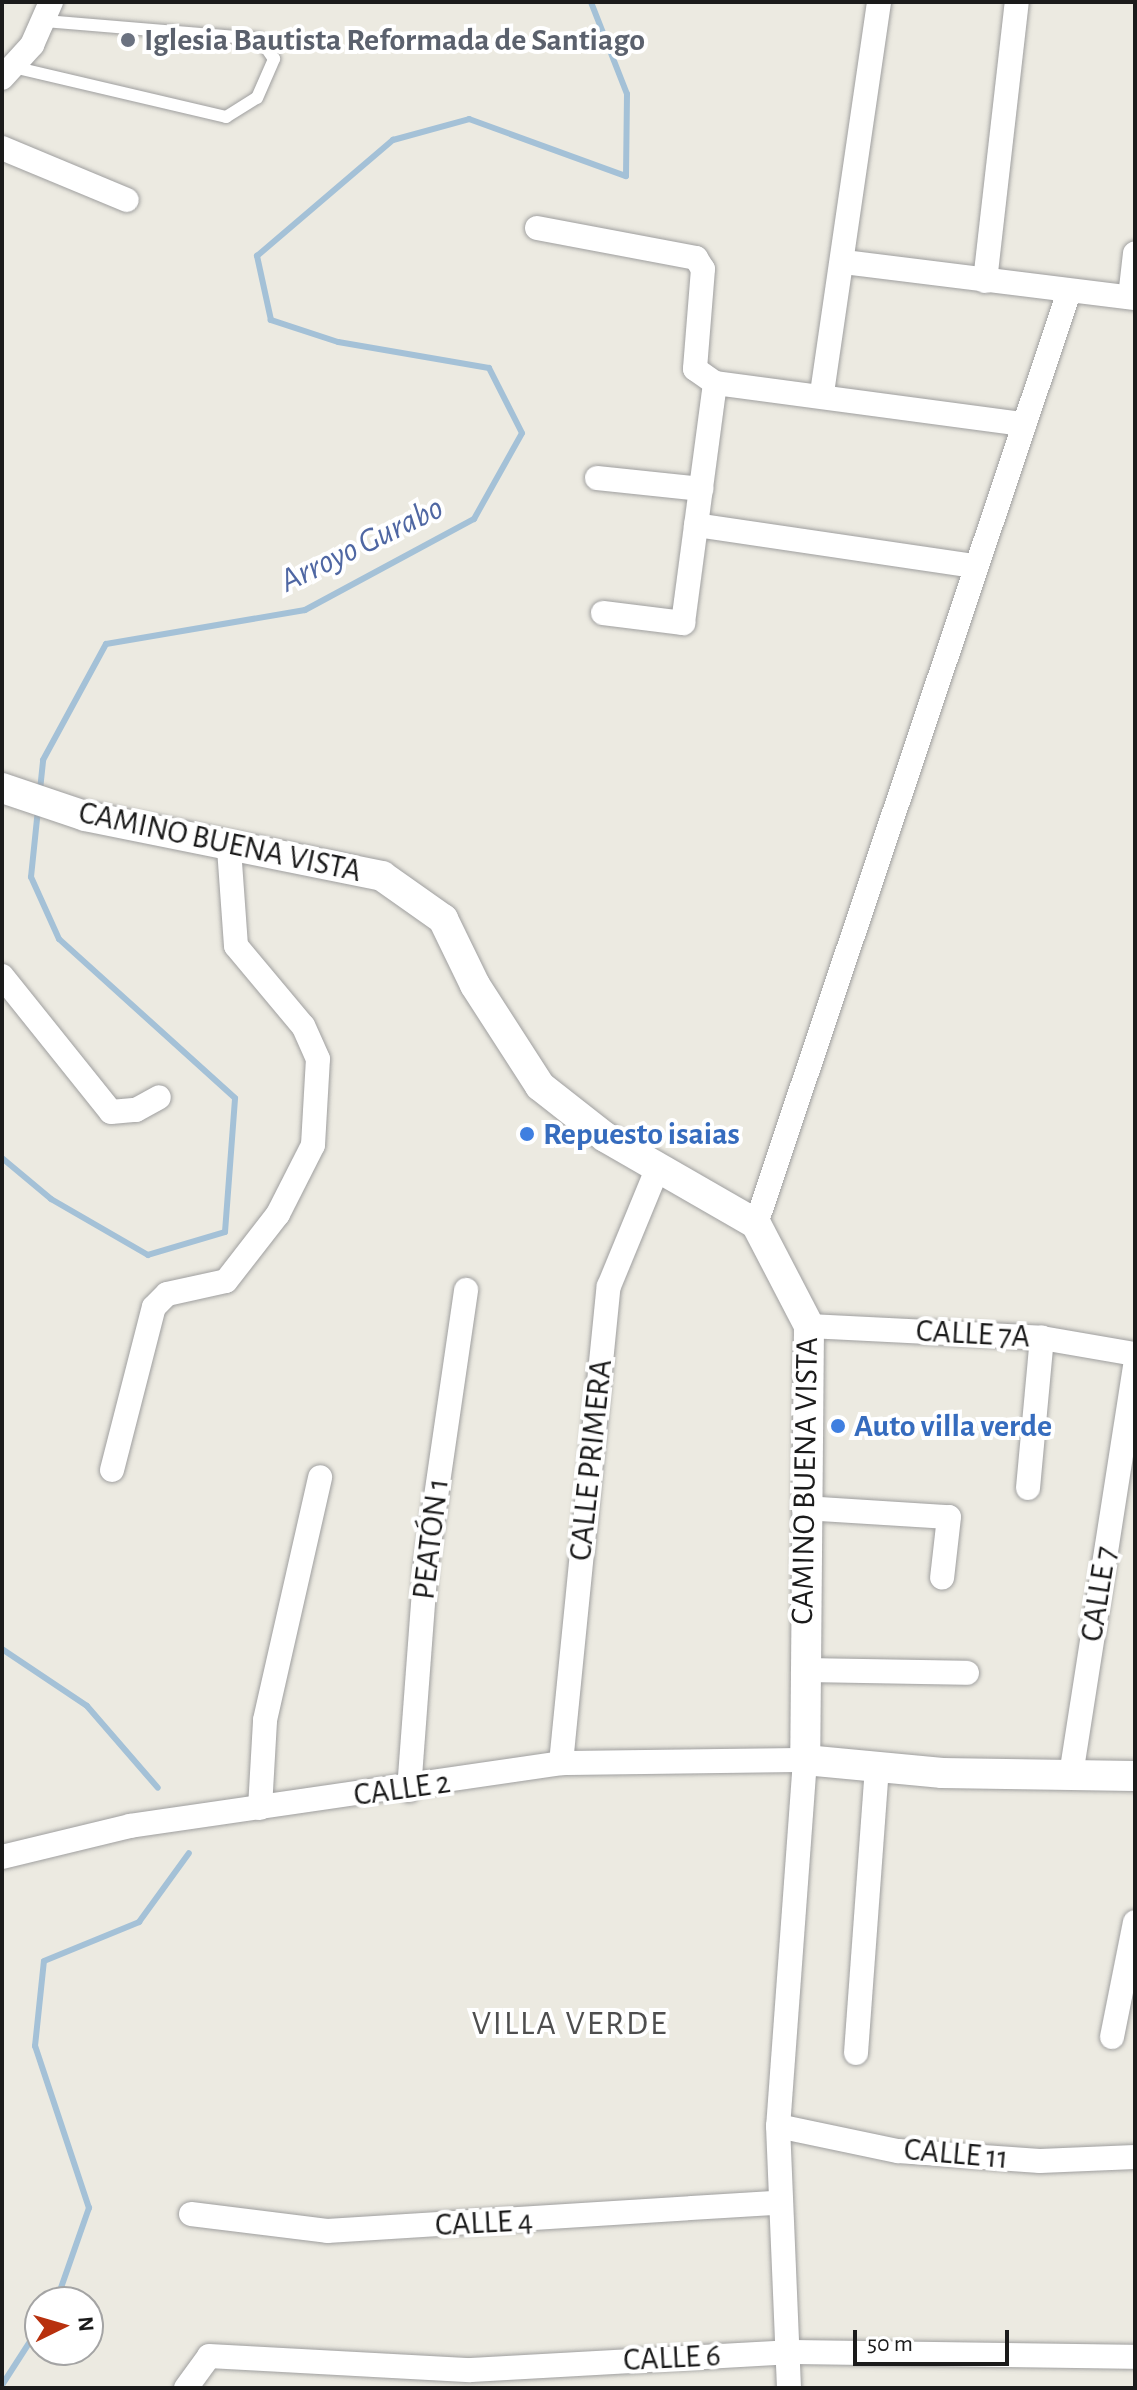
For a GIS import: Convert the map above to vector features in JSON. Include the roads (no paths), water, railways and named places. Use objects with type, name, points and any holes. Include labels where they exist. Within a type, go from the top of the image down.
[{"type":"street","points":[[822,393],[844,262],[879,2]]},
{"type":"street","points":[[985,281],[1017,2]]},
{"type":"street","points":[[8,72],[48,11]]},
{"type":"street","points":[[2,148],[127,200]]},
{"type":"street","points":[[537,228],[696,258],[703,269],[695,369],[715,383],[822,393],[1024,424]]},
{"type":"street","points":[[844,262],[1133,298],[1135,253]]},
{"type":"street","points":[[756,1224],[973,566],[1069,292]]},
{"type":"street","points":[[603,613],[683,623],[715,383]]},
{"type":"street","points":[[597,478],[701,489]]},
{"type":"street","points":[[696,525],[973,566]]},
{"type":"street","name":"CAMINO BUENA VISTA","points":[[3,789],[85,816],[229,849],[382,876],[443,919],[475,985],[540,1086],[658,1167],[756,1224],[809,1326],[804,1508],[805,1760]]},
{"type":"street","points":[[112,1470],[154,1307],[167,1294],[226,1281],[278,1214],[313,1145],[318,1059],[303,1026],[236,946],[229,849]]},
{"type":"street","points":[[2,976],[111,1112],[136,1110],[159,1097]]},
{"type":"street","name":"CALLE PRIMERA","points":[[561,1763],[609,1286],[658,1167]]},
{"type":"street","name":"PEATÓN 1","points":[[409,1790],[426,1565],[466,1290]]},
{"type":"street","name":"CALLE 7A","points":[[809,1326],[1042,1338],[1135,1354]]},
{"type":"street","points":[[1028,1488],[1042,1338]]},
{"type":"street","name":"CALLE 7","points":[[1071,1775],[1135,1365]]},
{"type":"street","points":[[260,1808],[265,1720],[320,1477]]},
{"type":"street","points":[[804,1508],[949,1517],[942,1578]]},
{"type":"street","points":[[803,1670],[967,1673]]},
{"type":"street","points":[[789,2388],[777,2203],[778,2126],[805,1760],[877,1766],[1135,1776]]},
{"type":"street","name":"CALLE 2","points":[[2,1857],[130,1826],[409,1790],[561,1763],[805,1760]]},
{"type":"street","points":[[856,2053],[877,1766]]},
{"type":"street","points":[[1112,2037],[1135,1922]]},
{"type":"street","name":"CALLE 11","points":[[778,2126],[898,2151],[1040,2161],[1135,2157]]},
{"type":"street","name":"CALLE 4","points":[[191,2214],[327,2231],[777,2203]]},
{"type":"street","name":"CALLE 6","points":[[186,2388],[209,2356],[356,2377],[470,2379],[788,2352],[1135,2357]]},
{"type":"lane","points":[[8,72],[226,117],[257,98],[274,59],[260,39],[48,11]]},
{"type":"waterway","name":"Arroyo Gurabo","points":[[40,790],[43,760],[106,644],[305,610],[474,519],[522,433],[489,368],[338,342],[271,320],[257,256],[393,140],[469,119],[626,176],[627,94],[591,2]]},
{"type":"waterway","name":"Arroyo Gurabo","points":[[2,1158],[51,1199],[148,1255],[225,1232],[235,1098],[59,939],[31,877],[38,809]]},
{"type":"waterway","name":"Arroyo Gurabo","points":[[2,1649],[87,1706],[158,1788]]},
{"type":"waterway","name":"Arroyo Gurabo","points":[[62,2286],[89,2208],[35,2046],[44,1961],[139,1922],[189,1853]]},
{"type":"waterway","name":"Arroyo Gurabo","points":[[2,2385],[24,2351]]},
{"type":"place","name":"Iglesia Bautista Reformada de Santiago","points":[[128,40]]},
{"type":"place","name":"Repuesto isaias","points":[[527,1134]]},
{"type":"place","name":"Auto villa verde","points":[[838,1426]]},
{"type":"district","name":"VILLA VERDE","points":[[570,2025]]}]
